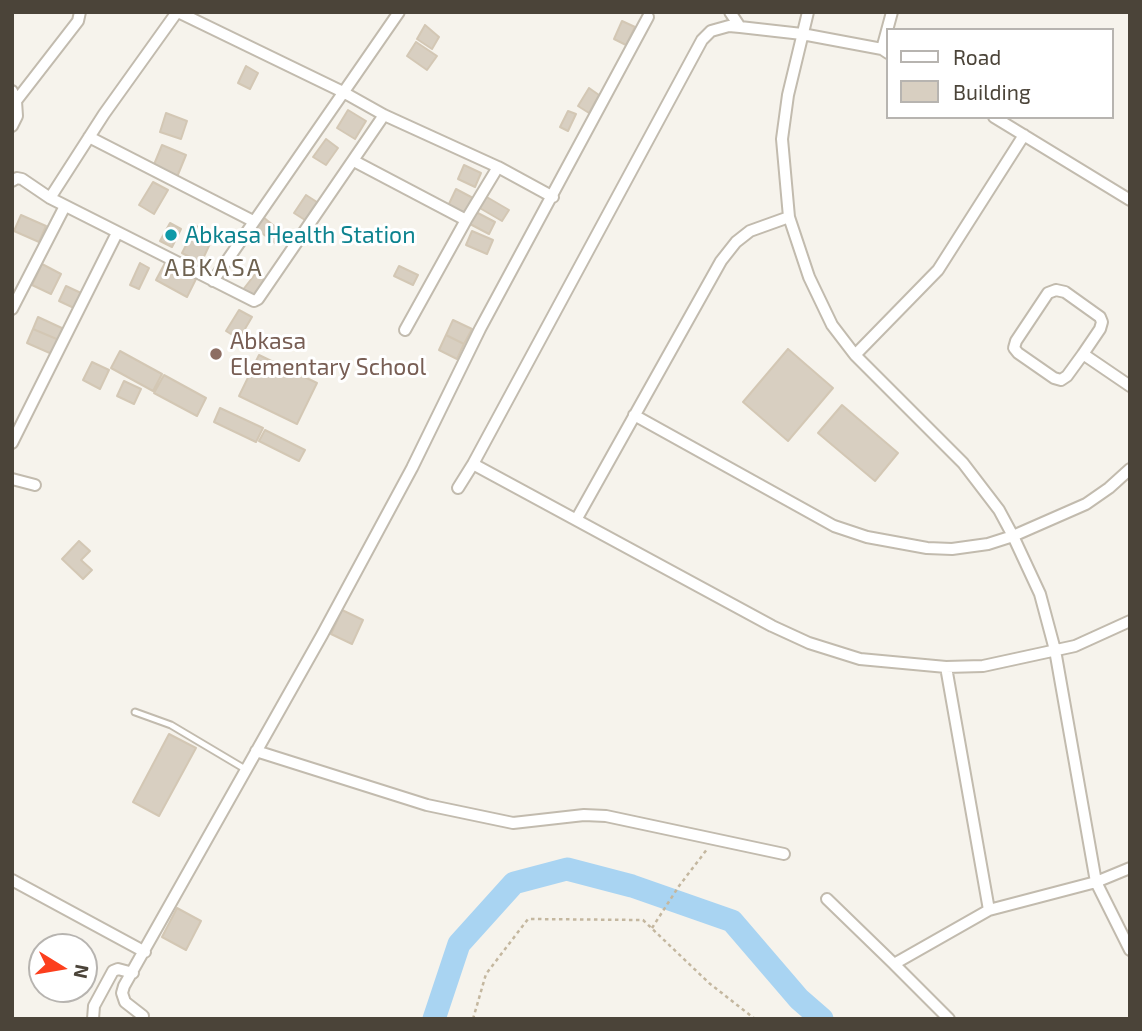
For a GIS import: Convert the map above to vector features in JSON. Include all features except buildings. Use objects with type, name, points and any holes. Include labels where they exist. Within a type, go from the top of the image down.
[{"type":"street","points":[[12,126],[17,116],[14,96],[78,21],[80,12]]},
{"type":"street","points":[[50,198],[89,137],[178,12],[343,92],[384,116],[499,167],[553,197]]},
{"type":"street","points":[[213,281],[399,12]]},
{"type":"street","points":[[730,12],[740,27]]},
{"type":"street","points":[[808,12],[788,95],[782,139],[789,217],[808,277],[832,325],[855,355],[963,463],[999,510],[1013,536],[1040,594],[1055,650],[1096,882],[1129,946]]},
{"type":"street","points":[[143,1016],[125,1002],[122,993],[245,769],[329,624],[412,468],[480,329],[648,18]]},
{"type":"street","points":[[458,488],[702,40],[711,31],[729,26],[802,34],[885,51]]},
{"type":"street","points":[[12,181],[22,179],[65,206],[256,301],[384,116]]},
{"type":"street","points":[[997,119],[1130,200]]},
{"type":"street","points":[[855,355],[938,270],[1024,135]]},
{"type":"street","points":[[89,137],[253,221]]},
{"type":"street","points":[[355,161],[466,220]]},
{"type":"street","points":[[405,330],[466,220],[499,167]]},
{"type":"street","points":[[12,309],[65,206]]},
{"type":"street","points":[[576,520],[722,261],[736,242],[750,231],[789,217]]},
{"type":"street","points":[[12,443],[117,233]]},
{"type":"street","points":[[1056,290],[1065,292],[1100,317],[1100,329],[1083,354],[1061,380],[1054,378],[1014,348],[1048,293],[1056,290]]},
{"type":"street","points":[[1083,354],[1130,386]]},
{"type":"street","points":[[634,415],[834,526],[895,544],[952,549],[988,544],[1086,504],[1130,469]]},
{"type":"street","points":[[473,464],[772,626],[809,643],[860,659],[946,667],[983,666],[1075,646],[1130,621]]},
{"type":"street","points":[[12,479],[35,485]]},
{"type":"street","points":[[946,667],[989,910]]},
{"type":"street","points":[[256,751],[427,805],[513,823],[584,815],[606,816],[784,854]]},
{"type":"street","points":[[894,964],[989,910],[1096,882],[1130,868]]},
{"type":"street","points":[[12,880],[145,952]]},
{"type":"street","points":[[827,899],[948,1019]]},
{"type":"street","points":[[93,1019],[94,1006],[113,971],[118,969],[133,973]]},
{"type":"lane","points":[[135,712],[171,725],[245,769]]},
{"type":"path","points":[[652,929],[679,886],[714,839]]},
{"type":"path","points":[[473,1019],[486,974],[528,919],[643,920],[709,983],[755,1019]]},
{"type":"waterway","points":[[434,1019],[459,944],[514,883],[567,869],[632,886],[732,921],[799,999],[822,1019]]},
{"type":"place","name":"Abkasa Health Station","points":[[171,235]]},
{"type":"place","name":"Abkasa Elementary School","points":[[216,354]]},
{"type":"district","name":"ABKASA","points":[[214,268]]}]
